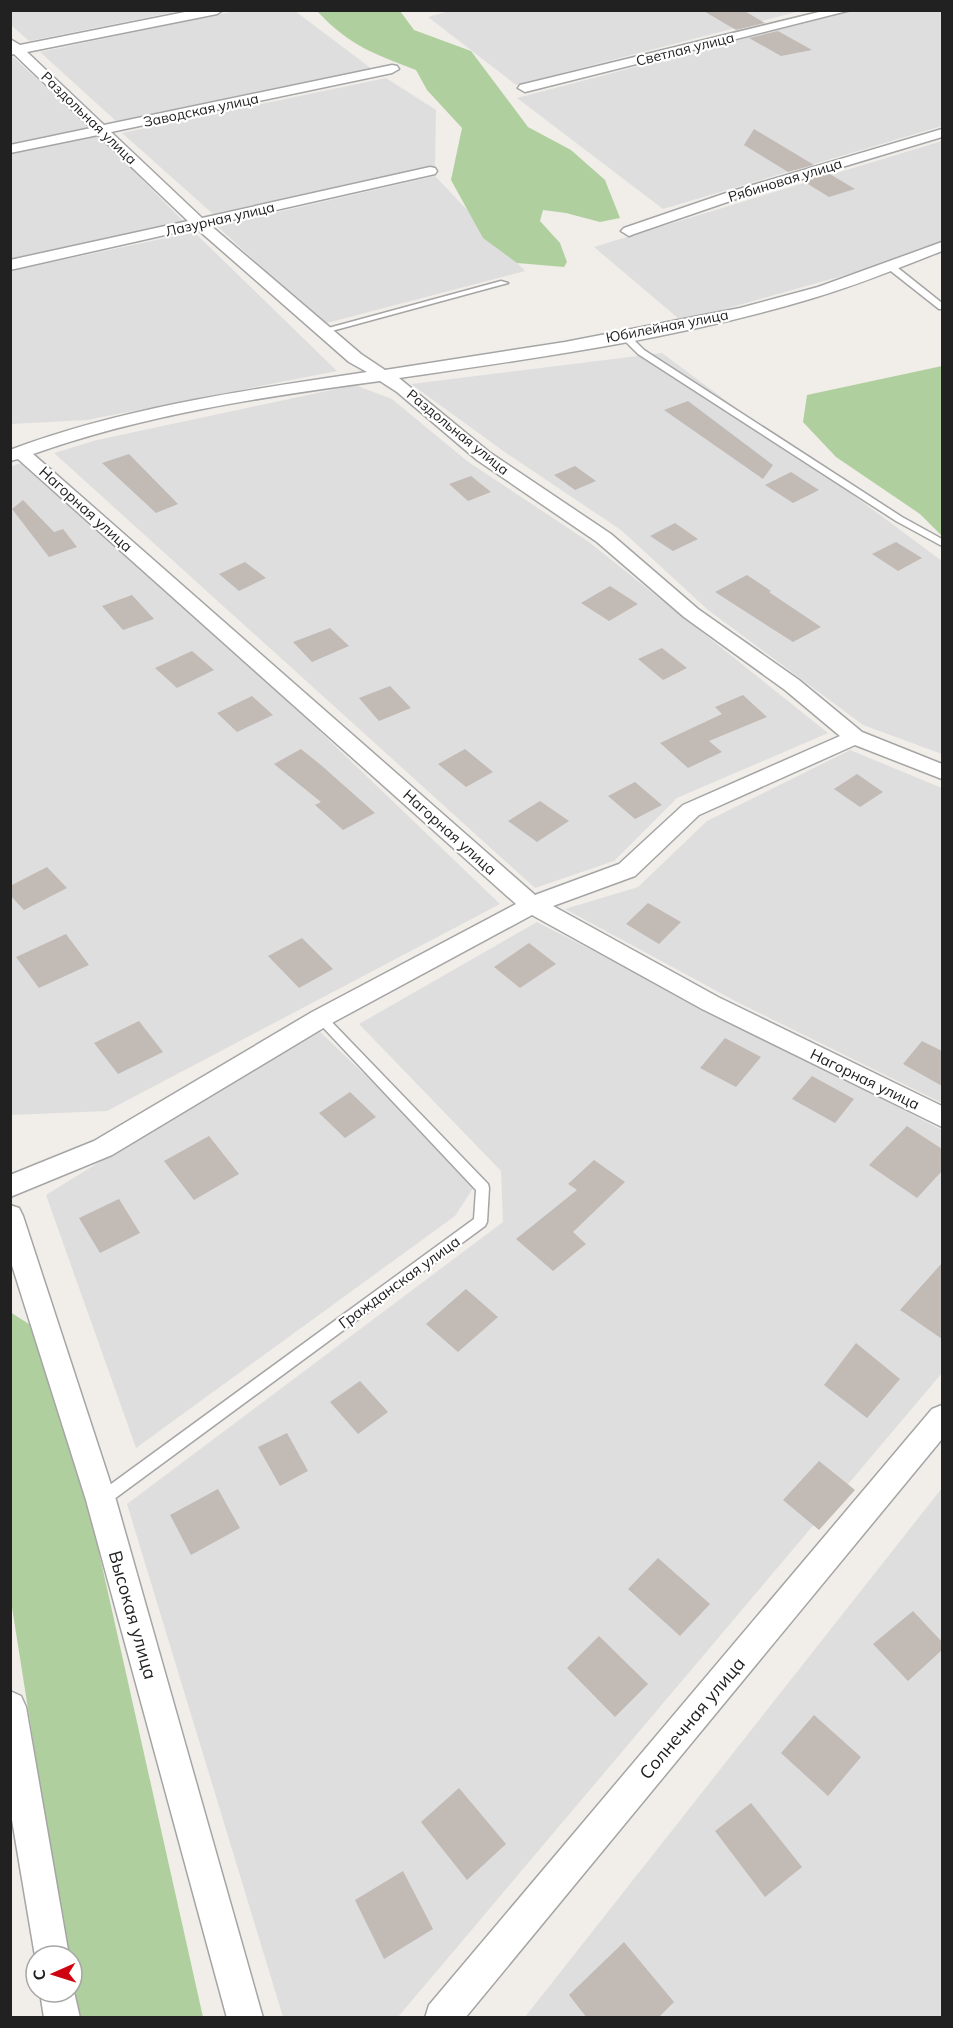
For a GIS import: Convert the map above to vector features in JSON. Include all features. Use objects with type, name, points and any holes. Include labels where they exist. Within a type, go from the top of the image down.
[{"type":"street","points":[[13,48],[217,10]]},
{"type":"street","name":"Светлая улица","points":[[525,88],[845,10]]},
{"type":"street","name":"Раздольная улица","points":[[13,48],[200,224],[355,358],[403,388],[483,456],[604,538],[691,614],[792,686],[855,737],[942,772]]},
{"type":"street","name":"Заводская улица","points":[[10,149],[392,69]]},
{"type":"street","name":"Рябиновая улица","points":[[629,231],[734,195],[942,133]]},
{"type":"street","name":"Лазурная улица","points":[[10,265],[429,171]]},
{"type":"street","name":"Юбилейная улица","points":[[16,454],[90,428],[143,415],[624,335],[786,301],[942,246]]},
{"type":"street","name":"Нагорная улица","points":[[16,454],[532,905],[710,1004],[942,1117]]},
{"type":"street","points":[[10,1186],[103,1148],[321,1018],[532,905],[627,870],[691,810],[855,737]]},
{"type":"street","name":"Высокая улица","points":[[10,1216],[101,1500],[246,2018]]},
{"type":"street","name":"Солнечная улица","points":[[442,2018],[942,1418]]},
{"type":"street","points":[[11,1714],[50,1944]]},
{"type":"lane","points":[[890,266],[942,307]]},
{"type":"lane","points":[[325,330],[504,283]]},
{"type":"lane","points":[[624,335],[641,352],[899,519],[942,543]]},
{"type":"lane","name":"Гражданская улица","points":[[101,1500],[480,1222],[483,1188],[321,1018]]},
{"type":"shaded area","points":[[11,10],[180,11],[29,41],[11,25]]},
{"type":"shaded area","points":[[240,10],[295,11],[372,69],[116,121],[40,52]]},
{"type":"shaded area","points":[[453,10],[800,11],[516,85],[428,17]]},
{"type":"shaded area","points":[[849,11],[942,11],[942,126],[663,209],[517,98]]},
{"type":"shaded area","points":[[11,55],[91,129],[11,145]]},
{"type":"shaded area","points":[[386,78],[436,110],[435,166],[213,214],[122,133]]},
{"type":"shaded area","points":[[99,136],[184,222],[11,259],[11,153]]},
{"type":"shaded area","points":[[942,141],[942,242],[895,261],[718,311],[679,319],[594,247]]},
{"type":"shaded area","points":[[435,176],[525,271],[323,324],[217,226]]},
{"type":"shaded area","points":[[194,232],[337,371],[87,420],[11,424],[11,271]]},
{"type":"shaded area","points":[[662,353],[942,561],[942,754],[863,725],[708,610],[621,530],[506,453],[411,384]]},
{"type":"shaded area","points":[[355,385],[392,399],[467,461],[589,542],[828,733],[677,798],[614,861],[535,888],[54,453],[97,440]]},
{"type":"shaded area","points":[[29,460],[258,672],[500,904],[107,1111],[11,1115],[10,467]]},
{"type":"shaded area","points":[[850,750],[942,788],[942,1103],[737,1002],[565,909],[638,887],[707,821]]},
{"type":"shaded area","points":[[537,922],[942,1130],[942,1373],[398,2017],[283,2017],[127,1504],[503,1222],[501,1171],[359,1024]]},
{"type":"shaded area","points":[[316,1028],[477,1182],[455,1216],[136,1448],[46,1195]]},
{"type":"shaded area","points":[[942,1488],[942,2017],[525,2017]]},
{"type":"green space","points":[[317,11],[400,11],[414,30],[471,51],[528,127],[571,150],[605,180],[620,218],[600,222],[566,213],[543,210],[540,221],[560,243],[567,262],[564,267],[517,263],[483,238],[451,180],[462,128],[427,90],[416,70],[351,41]]},
{"type":"green space","points":[[942,366],[942,536],[920,514],[836,457],[803,422],[807,395]]},
{"type":"green space","points":[[10,1312],[51,1338],[203,2017],[77,2017],[75,2004],[84,2004],[84,1944],[65,1944],[11,1601]]},
{"type":"building","points":[[702,10],[743,10],[765,23],[736,30]]},
{"type":"building","points":[[778,31],[812,50],[781,56],[749,38]]},
{"type":"building","points":[[754,129],[814,165],[788,172],[744,145]]},
{"type":"building","points":[[828,173],[855,189],[829,197],[803,181]]},
{"type":"building","points":[[688,401],[773,465],[763,479],[664,410]]},
{"type":"building","points":[[129,454],[178,504],[156,513],[102,463]]},
{"type":"building","points":[[575,466],[596,481],[575,490],[554,475]]},
{"type":"building","points":[[791,472],[819,490],[793,503],[765,485]]},
{"type":"building","points":[[471,476],[491,492],[468,501],[449,484]]},
{"type":"building","points":[[23,500],[54,532],[63,529],[77,547],[49,557],[12,509]]},
{"type":"building","points":[[675,523],[698,539],[673,551],[650,536]]},
{"type":"building","points":[[896,542],[922,558],[898,571],[872,554]]},
{"type":"building","points":[[245,562],[266,578],[239,591],[219,574]]},
{"type":"building","points":[[747,575],[821,627],[793,642],[715,592]]},
{"type":"building","points":[[610,586],[638,604],[609,621],[581,603]]},
{"type":"building","points":[[132,595],[154,619],[123,630],[102,606]]},
{"type":"building","points":[[330,628],[349,646],[312,662],[293,642]]},
{"type":"building","points":[[662,648],[687,668],[663,680],[638,659]]},
{"type":"building","points":[[192,651],[214,670],[177,688],[155,668]]},
{"type":"building","points":[[390,686],[411,708],[379,721],[359,698]]},
{"type":"building","points":[[743,695],[767,717],[709,741],[722,752],[688,768],[660,743],[722,714],[715,707]]},
{"type":"building","points":[[252,696],[273,715],[237,732],[217,713]]},
{"type":"building","points":[[301,749],[375,813],[343,830],[315,805],[321,802],[274,764]]},
{"type":"building","points":[[465,749],[493,772],[466,787],[438,764]]},
{"type":"building","points":[[857,774],[883,792],[860,807],[834,789]]},
{"type":"building","points":[[635,782],[662,805],[635,819],[608,796]]},
{"type":"building","points":[[540,801],[569,821],[537,842],[508,821]]},
{"type":"building","points":[[47,867],[67,888],[24,910],[10,895],[10,886]]},
{"type":"building","points":[[648,903],[681,922],[659,944],[626,924]]},
{"type":"building","points":[[66,934],[89,965],[39,988],[16,957]]},
{"type":"building","points":[[302,938],[333,969],[299,988],[268,956]]},
{"type":"building","points":[[529,943],[556,964],[520,988],[494,967]]},
{"type":"building","points":[[139,1021],[163,1052],[118,1074],[94,1043]]},
{"type":"building","points":[[725,1038],[761,1057],[736,1087],[700,1068]]},
{"type":"building","points":[[922,1041],[942,1051],[942,1086],[903,1064]]},
{"type":"building","points":[[812,1076],[854,1099],[835,1123],[792,1099]]},
{"type":"building","points":[[350,1092],[376,1117],[345,1138],[319,1113]]},
{"type":"building","points":[[907,1126],[942,1149],[942,1171],[917,1198],[869,1165]]},
{"type":"building","points":[[209,1136],[239,1174],[194,1200],[164,1161]]},
{"type":"building","points":[[594,1160],[625,1182],[573,1232],[586,1244],[553,1271],[516,1239],[577,1190],[568,1184]]},
{"type":"building","points":[[119,1199],[140,1233],[100,1253],[79,1218]]},
{"type":"building","points":[[942,1263],[942,1339],[900,1310]]},
{"type":"building","points":[[466,1289],[498,1317],[458,1352],[426,1324]]},
{"type":"building","points":[[856,1343],[900,1379],[867,1418],[824,1385]]},
{"type":"building","points":[[360,1381],[388,1412],[358,1434],[330,1402]]},
{"type":"building","points":[[287,1433],[308,1471],[280,1486],[258,1447]]},
{"type":"building","points":[[819,1461],[855,1490],[819,1530],[783,1500]]},
{"type":"building","points":[[218,1489],[240,1528],[191,1555],[170,1515]]},
{"type":"building","points":[[658,1558],[710,1604],[680,1636],[628,1589]]},
{"type":"building","points":[[913,1611],[942,1642],[942,1650],[908,1681],[873,1644]]},
{"type":"building","points":[[599,1636],[648,1684],[615,1717],[567,1668]]},
{"type":"building","points":[[814,1715],[861,1757],[828,1796],[781,1753]]},
{"type":"building","points":[[459,1788],[506,1844],[467,1880],[421,1822]]},
{"type":"building","points":[[751,1803],[802,1867],[765,1897],[715,1831]]},
{"type":"building","points":[[403,1871],[433,1929],[384,1959],[355,1900]]},
{"type":"building","points":[[624,1942],[674,2002],[658,2018],[587,2018],[569,1995]]}]
